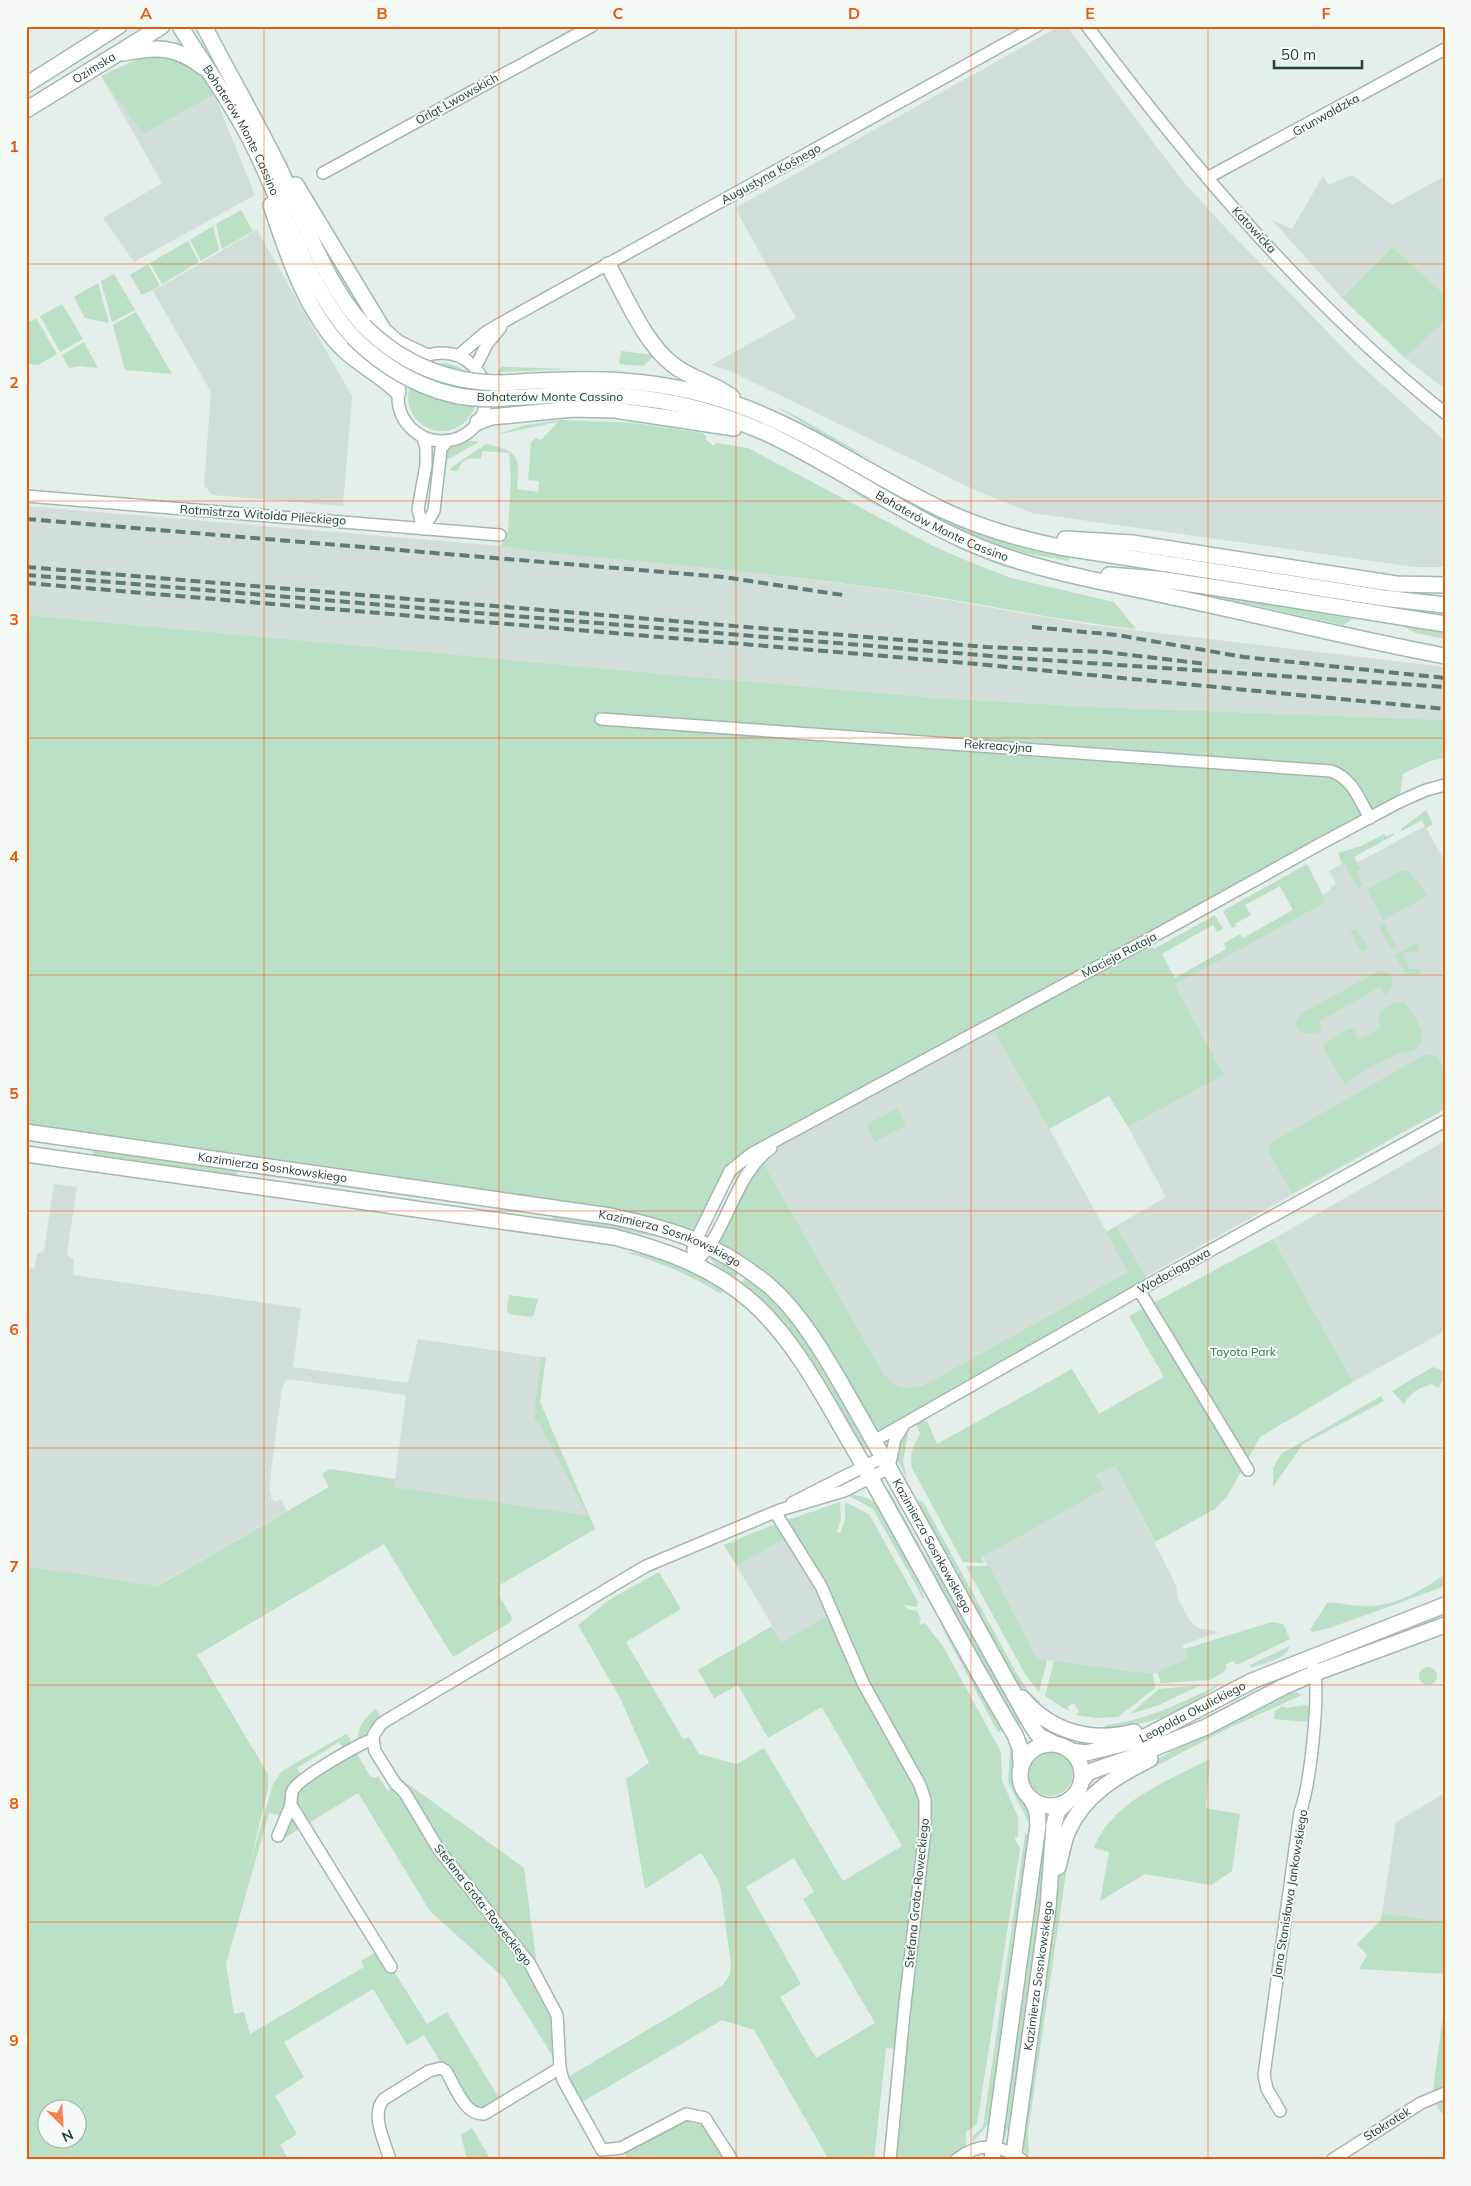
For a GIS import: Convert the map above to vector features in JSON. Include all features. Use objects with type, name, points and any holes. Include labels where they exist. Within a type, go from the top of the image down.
[{"type":"main road","name":"Ozimska","points":[[26,110],[162,26]]},
{"type":"main road","name":"Bohaterów Monte Cassino","points":[[180,26],[249,137],[265,154],[323,297],[340,323],[353,337],[395,372],[415,382],[452,394],[470,397],[503,398],[573,394],[634,397],[697,409],[766,433],[811,456],[921,520],[966,542],[1013,559],[1083,577]]},
{"type":"main road","name":"Bohaterów Monte Cassino","points":[[204,26],[265,154],[343,299],[364,326],[399,356],[434,372],[464,380],[503,383],[587,378],[643,382],[683,389],[745,407],[789,427],[944,511],[1019,538]]},
{"type":"main road","name":"Ozimska","points":[[26,85],[114,28]]},
{"type":"main road","points":[[115,55],[149,49],[170,50],[190,57],[210,72]]},
{"type":"main road","points":[[265,154],[305,198],[380,326],[398,343],[425,356]]},
{"type":"main road","points":[[265,154],[268,196],[288,256],[306,295],[326,328],[343,348],[398,392]]},
{"type":"main road","points":[[608,265],[641,324],[662,356],[687,374],[724,391],[745,407]]},
{"type":"main road","points":[[478,422],[491,417],[543,411],[573,409],[607,410],[705,423],[755,433],[766,433]]},
{"type":"main road","points":[[1019,538],[1132,543],[1396,584],[1445,585]]},
{"type":"main road","points":[[1019,538],[1060,547],[1406,602],[1445,605]]},
{"type":"main road","points":[[1083,577],[1119,576],[1158,579],[1445,624]]},
{"type":"main road","points":[[1083,577],[1445,656]]},
{"type":"main road","name":"Kazimierza Sosnkowskiego","points":[[26,1132],[610,1216],[674,1231],[703,1242],[768,1284],[790,1307],[840,1380],[1035,1732],[1044,1740],[1053,1743]]},
{"type":"main road","name":"Kazimierza Sosnkowskiego","points":[[26,1154],[598,1235],[661,1250],[694,1264],[740,1293],[776,1326],[813,1379],[868,1472],[1015,1736],[1020,1748],[1021,1764]]},
{"type":"main road","name":"Leopolda Okulickiego","points":[[1071,1751],[1086,1753],[1139,1740],[1252,1681],[1445,1605]]},
{"type":"main road","name":"Leopolda Okulickiego","points":[[1082,1780],[1089,1772],[1135,1756],[1206,1727],[1283,1687],[1445,1625]]},
{"type":"main road","points":[[1003,1672],[1023,1700],[1036,1712],[1057,1726],[1080,1735],[1118,1735],[1176,1719]]},
{"type":"main road","points":[[1048,1907],[1066,1835],[1076,1817],[1089,1800],[1110,1780],[1168,1751],[1206,1727]]},
{"type":"main road","points":[[1053,1743],[1071,1751],[1081,1765],[1082,1780],[1078,1790],[1069,1800],[1050,1806],[1031,1799],[1021,1785],[1019,1770],[1031,1750],[1043,1744],[1053,1743]]},
{"type":"main road","name":"Kazimierza Sosnkowskiego","points":[[993,2153],[1038,1825],[1037,1811],[1031,1799]]},
{"type":"main road","name":"Kazimierza Sosnkowskiego","points":[[1017,2158],[1048,1907],[1054,1825],[1057,1812],[1069,1800]]},
{"type":"street","name":"Orląt Lwowskich","points":[[323,173],[592,26]]},
{"type":"street","name":"Augustyna Kośnego","points":[[458,356],[486,332],[505,321],[1037,26]]},
{"type":"street","name":"Katowicka","points":[[1087,26],[1148,108],[1250,226],[1369,349],[1445,413]]},
{"type":"street","name":"Grunwaldzka","points":[[1207,178],[1445,49]]},
{"type":"street","name":"Augustyna Kośnego","points":[[475,368],[487,344],[505,321]]},
{"type":"street","points":[[436,353],[458,356],[475,368],[483,380],[486,395],[484,409],[478,422],[465,435],[447,441],[423,438],[414,432],[403,419],[398,403],[398,392],[402,378],[410,366],[425,356],[436,353]]},
{"type":"street","points":[[423,438],[426,448],[426,465],[418,508],[423,529]]},
{"type":"street","points":[[423,529],[434,511],[441,449],[447,441]]},
{"type":"street","name":"Rotmistrza Witolda Pileckiego","points":[[26,496],[500,535]]},
{"type":"street","name":"Rekreacyjna","points":[[601,719],[1331,771],[1348,781],[1370,818]]},
{"type":"street","name":"Macieja Rataja","points":[[703,1242],[730,1171],[751,1154],[1370,818],[1426,790],[1445,785]]},
{"type":"street","name":"Wodociągowa","points":[[874,1441],[1139,1290],[1445,1121]]},
{"type":"street","name":"Macieja Rataja","points":[[694,1264],[693,1249],[703,1242],[754,1164],[764,1154],[795,1131]]},
{"type":"street","points":[[1139,1290],[1248,1470]]},
{"type":"street","points":[[278,1836],[291,1805],[293,1790],[302,1780],[356,1747],[373,1740],[377,1729],[387,1720],[646,1566],[778,1511],[800,1498],[868,1472],[886,1462],[895,1440],[905,1423]]},
{"type":"street","name":"Stefana Grota-Roweckiego","points":[[778,1511],[821,1586],[863,1683],[916,1776],[925,1800],[925,1830],[903,2021],[890,2160]]},
{"type":"street","points":[[1310,1657],[1316,1673]]},
{"type":"street","name":"Jana Stanisława Jankowskiego","points":[[1280,2111],[1267,2089],[1264,2075],[1300,1812],[1306,1797],[1312,1742],[1316,1673]]},
{"type":"street","name":"Stefana Grota-Roweckiego","points":[[373,1740],[379,1758],[395,1783],[405,1793],[439,1850],[530,1964],[557,2015],[560,2068],[563,2080],[602,2150],[621,2148],[686,2114],[705,2118],[732,2160]]},
{"type":"street","points":[[291,1805],[391,1967]]},
{"type":"street","points":[[390,2160],[378,2117],[379,2104],[429,2071],[441,2068],[446,2070],[469,2110],[477,2114],[484,2114],[560,2068]]},
{"type":"street","name":"Stokrotek","points":[[1332,2160],[1422,2103],[1445,2093]]},
{"type":"street","points":[[956,2160],[975,2148],[993,2153]]},
{"type":"street","name":"Kazimierza Sosnkowskiego","points":[[993,2153],[1017,2158]]},
{"type":"shaded area","points":[[1058,27],[1068,28],[1183,181],[1220,222],[1355,360],[1445,441],[1445,567],[1415,567],[1032,513],[977,491],[730,371],[711,365],[796,318],[735,208]]},
{"type":"shaded area","points":[[135,60],[200,72],[214,94],[255,195],[134,262],[103,218],[162,183],[101,76]]},
{"type":"shaded area","points":[[1352,175],[1392,205],[1445,176],[1445,295],[1392,247],[1342,298],[1272,220],[1292,229],[1323,176],[1328,185]]},
{"type":"shaded area","points":[[257,230],[352,396],[343,506],[212,495],[204,485],[211,392],[153,291]]},
{"type":"shaded area","points":[[1445,321],[1445,389],[1405,358]]},
{"type":"shaded area","points":[[26,506],[501,546],[521,550],[677,563],[896,591],[1091,625],[1445,667],[1445,720],[1093,707],[937,698],[26,615]]},
{"type":"shaded area","points":[[1425,826],[1445,862],[1445,1109],[1145,1277],[1116,1226],[1166,1197],[1128,1127],[1224,1075],[1175,985],[1326,901],[1321,892],[1323,894],[1331,890],[1330,887],[1336,884],[1329,871],[1354,857],[1357,863]]},
{"type":"shaded area","points":[[991,1024],[1129,1272],[928,1383],[910,1388],[901,1387],[892,1384],[883,1373],[760,1157],[795,1131]]},
{"type":"shaded area","points":[[1445,1141],[1445,1331],[1353,1382],[1273,1239]]},
{"type":"shaded area","points":[[54,1184],[77,1187],[67,1253],[70,1258],[74,1259],[73,1275],[301,1308],[293,1367],[408,1383],[418,1339],[541,1357],[533,1421],[539,1422],[589,1517],[394,1487],[406,1395],[287,1379],[282,1387],[269,1487],[274,1502],[281,1499],[287,1511],[157,1586],[26,1566],[26,1268],[34,1269],[37,1254],[44,1251]]},
{"type":"shaded area","points":[[1115,1466],[1176,1585],[1178,1599],[1189,1620],[1198,1628],[1219,1632],[1182,1645],[1188,1658],[1153,1674],[1037,1659],[983,1557],[1103,1489],[1096,1475]]},
{"type":"shaded area","points":[[789,1536],[833,1612],[782,1642],[737,1566]]},
{"type":"shaded area","points":[[1445,1793],[1445,1922],[1382,1913],[1396,1822]]},
{"type":"green space","points":[[146,56],[174,57],[200,72],[214,94],[143,134],[101,76]]},
{"type":"green space","points":[[241,210],[253,231],[222,249],[216,224]]},
{"type":"green space","points":[[213,226],[219,250],[201,261],[190,240]]},
{"type":"green space","points":[[188,241],[199,262],[162,284],[150,263]]},
{"type":"green space","points":[[1392,247],[1445,295],[1445,321],[1405,358],[1342,298]]},
{"type":"green space","points":[[148,264],[160,286],[142,295],[130,275]]},
{"type":"green space","points":[[114,274],[135,310],[112,322],[101,281]]},
{"type":"green space","points":[[98,283],[109,323],[85,318],[74,297]]},
{"type":"green space","points":[[62,304],[83,339],[60,352],[40,316]]},
{"type":"green space","points":[[136,312],[172,374],[125,370],[113,325]]},
{"type":"green space","points":[[36,318],[57,354],[38,365],[26,364],[26,324]]},
{"type":"green space","points":[[84,342],[98,368],[80,366],[69,368],[62,355]]},
{"type":"green space","points":[[621,351],[655,355],[643,366],[619,364]]},
{"type":"green space","points":[[442,363],[455,366],[466,373],[473,384],[476,397],[473,410],[466,421],[455,428],[442,431],[429,428],[418,421],[411,410],[408,397],[411,384],[418,373],[429,366]]},
{"type":"green space","points":[[503,366],[571,369],[501,372],[502,407],[499,407],[498,370]]},
{"type":"green space","points":[[609,385],[649,389],[709,402],[772,425],[839,460],[1070,555],[1069,561],[992,545],[954,529],[816,453]]},
{"type":"green space","points":[[777,407],[798,417],[878,463],[823,435]]},
{"type":"green space","points":[[560,420],[635,423],[702,433],[707,437],[705,439],[714,446],[716,443],[748,448],[931,545],[965,560],[1011,578],[1114,602],[1136,629],[1075,621],[893,590],[707,568],[521,550],[501,546],[508,531],[511,479],[509,453],[482,451],[481,459],[466,460],[458,471],[450,470],[486,444],[506,450],[515,457],[518,469],[517,489],[538,492],[539,481],[528,480],[531,443],[535,438],[541,440],[558,422],[495,435],[526,425]]},
{"type":"green space","points":[[465,440],[479,442],[443,462],[451,446]]},
{"type":"green space","points":[[842,487],[1052,577],[1053,580],[1000,565],[960,549]]},
{"type":"green space","points":[[1063,580],[1204,610],[1204,613],[1061,582]]},
{"type":"green space","points":[[1165,585],[1353,619],[1343,625],[1249,604],[1249,607],[1165,588]]},
{"type":"green space","points":[[26,615],[937,698],[1093,707],[1445,720],[1445,758],[1430,761],[1403,774],[1399,802],[1147,940],[1154,949],[1215,915],[1223,929],[1217,932],[1213,925],[1162,954],[1175,978],[1226,949],[1224,943],[1240,934],[1243,938],[1293,910],[1280,886],[1245,905],[1251,915],[1235,924],[1236,926],[1232,928],[1223,911],[1307,864],[1326,902],[1175,985],[1224,1075],[1128,1127],[1109,1096],[1049,1129],[991,1025],[735,1165],[696,1240],[675,1231],[26,1132]]},
{"type":"green space","points":[[1402,626],[1445,633],[1445,639],[1416,633]]},
{"type":"green space","points":[[1426,810],[1433,824],[1426,828],[1422,820],[1402,831],[1401,829]]},
{"type":"green space","points":[[1394,833],[1394,835],[1354,857],[1360,869],[1356,871],[1363,885],[1358,888],[1344,863],[1342,864],[1338,853],[1361,846],[1384,834],[1386,837]]},
{"type":"green space","points":[[1403,870],[1408,871],[1427,896],[1383,920],[1367,889]]},
{"type":"green space","points":[[1384,923],[1396,946],[1394,949],[1391,949],[1378,925]]},
{"type":"green space","points":[[1355,929],[1368,947],[1362,953],[1350,931]]},
{"type":"green space","points":[[1417,943],[1420,952],[1403,953],[1410,969],[1420,969],[1419,974],[1411,976],[1404,972],[1395,955]]},
{"type":"green space","points":[[1381,970],[1389,974],[1393,981],[1389,992],[1385,995],[1380,987],[1318,1022],[1323,1030],[1316,1033],[1304,1033],[1297,1028],[1296,1023],[1302,1013]]},
{"type":"green space","points":[[1396,1002],[1404,1002],[1418,1024],[1422,1037],[1418,1047],[1369,1068],[1345,1085],[1322,1045],[1349,1029],[1353,1029],[1359,1040],[1380,1028],[1378,1015],[1386,1007]]},
{"type":"green space","points":[[1424,1055],[1435,1055],[1445,1068],[1445,1109],[1292,1193],[1268,1151],[1270,1143]]},
{"type":"green space","points":[[897,1108],[906,1125],[875,1142],[866,1125]]},
{"type":"green space","points":[[94,1149],[237,1170],[236,1178],[92,1156]]},
{"type":"green space","points":[[760,1157],[883,1373],[898,1386],[908,1388],[928,1383],[1128,1272],[1106,1232],[1116,1226],[1150,1284],[874,1441],[790,1307],[710,1245]]},
{"type":"green space","points":[[552,1215],[640,1228],[679,1242],[631,1232],[551,1221]]},
{"type":"green space","name":"Toyota Park","points":[[1273,1239],[1353,1382],[1260,1437],[1228,1495],[1215,1509],[1155,1542],[1115,1466],[1096,1475],[1104,1489],[983,1557],[981,1555],[984,1563],[963,1562],[912,1468],[912,1454],[920,1434],[916,1423],[922,1420],[927,1421],[937,1444],[1072,1369],[1099,1414],[1164,1377],[1129,1316]]},
{"type":"green space","points":[[625,1252],[650,1255],[687,1267],[725,1289],[721,1294],[674,1270]]},
{"type":"green space","points":[[707,1253],[739,1271],[733,1279],[717,1268]]},
{"type":"green space","points":[[747,1276],[784,1313],[815,1355],[868,1446],[862,1450],[777,1316],[740,1285]]},
{"type":"green space","points":[[509,1295],[538,1299],[534,1315],[530,1317],[509,1314],[507,1310]]},
{"type":"green space","points":[[541,1357],[546,1357],[540,1402],[595,1529],[500,1585],[500,1597],[512,1618],[511,1622],[453,1657],[384,1544],[197,1655],[268,1774],[268,1789],[250,1864],[273,1784],[282,1771],[346,1734],[350,1738],[351,1744],[344,1749],[339,1742],[297,1768],[306,1784],[356,1752],[370,1776],[374,1778],[378,1776],[388,1791],[401,1779],[524,1868],[539,1981],[553,2007],[560,2068],[504,1978],[430,1911],[358,1793],[281,1840],[286,1817],[269,1813],[226,1964],[234,2014],[244,2012],[250,2034],[364,1967],[361,1961],[380,1949],[427,2024],[447,2012],[502,2103],[477,2114],[446,2071],[424,2035],[407,2045],[373,1989],[284,2042],[304,2077],[275,2096],[297,2134],[280,2145],[289,2160],[26,2160],[26,1566],[158,1586],[329,1487],[322,1474],[330,1469],[395,1479],[394,1487],[588,1516],[539,1423],[533,1421]]},
{"type":"green space","points":[[1433,1367],[1445,1372],[1445,1378],[1438,1388],[1432,1384],[1419,1389],[1409,1396],[1404,1404],[1392,1391]]},
{"type":"green space","points":[[1381,1396],[1384,1401],[1303,1444],[1273,1487],[1273,1468],[1281,1454]]},
{"type":"green space","points":[[906,1429],[908,1435],[903,1461],[907,1479],[898,1462],[895,1450]]},
{"type":"green space","points":[[889,1490],[922,1550],[943,1581],[1024,1721],[1018,1725],[915,1545],[887,1491]]},
{"type":"green space","points":[[848,1495],[868,1498],[880,1509],[902,1547],[925,1598],[923,1598],[873,1509]]},
{"type":"green space","points":[[918,1500],[923,1502],[1016,1672],[1028,1691],[1040,1702],[1039,1707],[1028,1697],[1014,1679],[929,1528]]},
{"type":"green space","points":[[840,1502],[841,1519],[837,1532],[840,1533],[845,1520],[845,1502],[869,1514],[918,1602],[917,1607],[904,1605],[907,1609],[917,1611],[921,1619],[919,1621],[921,1625],[925,1623],[944,1648],[1001,1752],[1002,1781],[1018,1817],[1018,1837],[1014,1837],[1020,1849],[977,2124],[966,2132],[966,2148],[951,2160],[890,2160],[900,2049],[886,2048],[874,2160],[829,2160],[754,2030],[722,2020],[577,2105],[563,2080],[723,1985],[729,1976],[731,1966],[721,1890],[718,1880],[701,1853],[645,1889],[626,1779],[649,1763],[620,1698],[578,1625],[612,1598],[659,1572],[681,1609],[626,1642],[683,1739],[689,1737],[699,1754],[737,1764],[764,1748],[843,1881],[902,1846],[822,1707],[768,1738],[738,1685],[714,1698],[698,1670],[772,1626],[782,1642],[833,1612],[789,1536],[737,1566],[724,1545],[770,1526]],"holes":[[[794,1858],[814,1892],[803,1899],[875,2023],[816,2058],[780,1997],[801,1984],[746,1887]]]},
{"type":"green space","points":[[966,1566],[989,1566],[1037,1659],[1047,1660],[1039,1692],[1025,1674]]},
{"type":"green space","points":[[1445,1574],[1445,1586],[1330,1628],[1313,1632],[1310,1630],[1327,1603],[1362,1606],[1384,1604],[1417,1592]]},
{"type":"green space","points":[[1272,1622],[1283,1624],[1290,1639],[1239,1664],[1235,1664],[1233,1661],[1225,1665],[1227,1668],[1225,1671],[1210,1680],[1161,1683],[1157,1672],[1188,1658],[1184,1649]]},
{"type":"green space","points":[[941,1626],[962,1654],[1006,1731],[998,1732]]},
{"type":"green space","points":[[1290,1646],[1288,1651],[1279,1658],[1251,1668],[1250,1665]]},
{"type":"green space","points":[[1054,1661],[1153,1674],[1155,1688],[1118,1717],[1095,1718],[1076,1715],[1079,1712],[1074,1703],[1067,1707],[1070,1712],[1045,1696]]},
{"type":"green space","points":[[1424,1667],[1432,1667],[1437,1672],[1435,1683],[1424,1685],[1419,1680],[1419,1672]]},
{"type":"green space","points":[[1220,1684],[1192,1704],[1171,1714],[1138,1724],[1103,1730],[1106,1725],[1151,1715],[1179,1704]]},
{"type":"green space","points":[[1201,1685],[1159,1705],[1130,1714],[1159,1689]]},
{"type":"green space","points":[[1296,1692],[1302,1695],[1227,1729],[1124,1783],[1118,1779],[1281,1695]]},
{"type":"green space","points":[[1305,1705],[1309,1707],[1310,1720],[1307,1722],[1274,1719],[1275,1711],[1282,1706],[1286,1708]]},
{"type":"green space","points":[[376,1709],[381,1717],[358,1741],[362,1723]]},
{"type":"green space","points":[[1011,1740],[1014,1755],[1011,1773],[1012,1785],[1019,1797],[1029,1808],[1034,1822],[1028,1821],[1008,1782]]},
{"type":"green space","points":[[1050,1750],[1063,1754],[1069,1760],[1073,1773],[1069,1786],[1063,1792],[1050,1796],[1037,1792],[1031,1786],[1027,1773],[1031,1760],[1037,1754]]},
{"type":"green space","points":[[1210,1759],[1206,1808],[1240,1814],[1232,1871],[1211,1885],[1145,1874],[1100,1901],[1109,1852],[1094,1848],[1102,1832],[1127,1805],[1143,1794]]},
{"type":"green space","points":[[1041,1832],[1049,1833],[1045,1880],[1012,2116],[1004,2140],[1000,2139]]},
{"type":"green space","points":[[1033,1833],[992,2108],[988,2124],[972,2143],[973,2136],[983,2127],[1025,1835]]},
{"type":"green space","points":[[1072,1840],[1073,1844],[1066,1873],[1028,2131],[1029,2158],[1021,2146],[1058,1879]]},
{"type":"green space","points":[[1382,1913],[1445,1922],[1445,1974],[1359,1969],[1367,1955],[1357,1944],[1380,1921]]},
{"type":"green space","points":[[1445,2000],[1445,2118],[1432,2098]]},
{"type":"green space","points":[[686,2114],[705,2118],[726,2160],[628,2160],[621,2148]]},
{"type":"green space","points":[[472,2128],[491,2160],[467,2160],[461,2135]]},
{"type":"railway","points":[[26,519],[723,577],[843,595]]},
{"type":"railway","points":[[26,567],[986,647],[1105,652],[1207,664]]},
{"type":"railway","points":[[26,575],[1015,658],[1445,687]]},
{"type":"railway","points":[[26,583],[966,663],[1445,709]]},
{"type":"railway","points":[[1032,627],[1117,635],[1244,657],[1445,678]]}]
